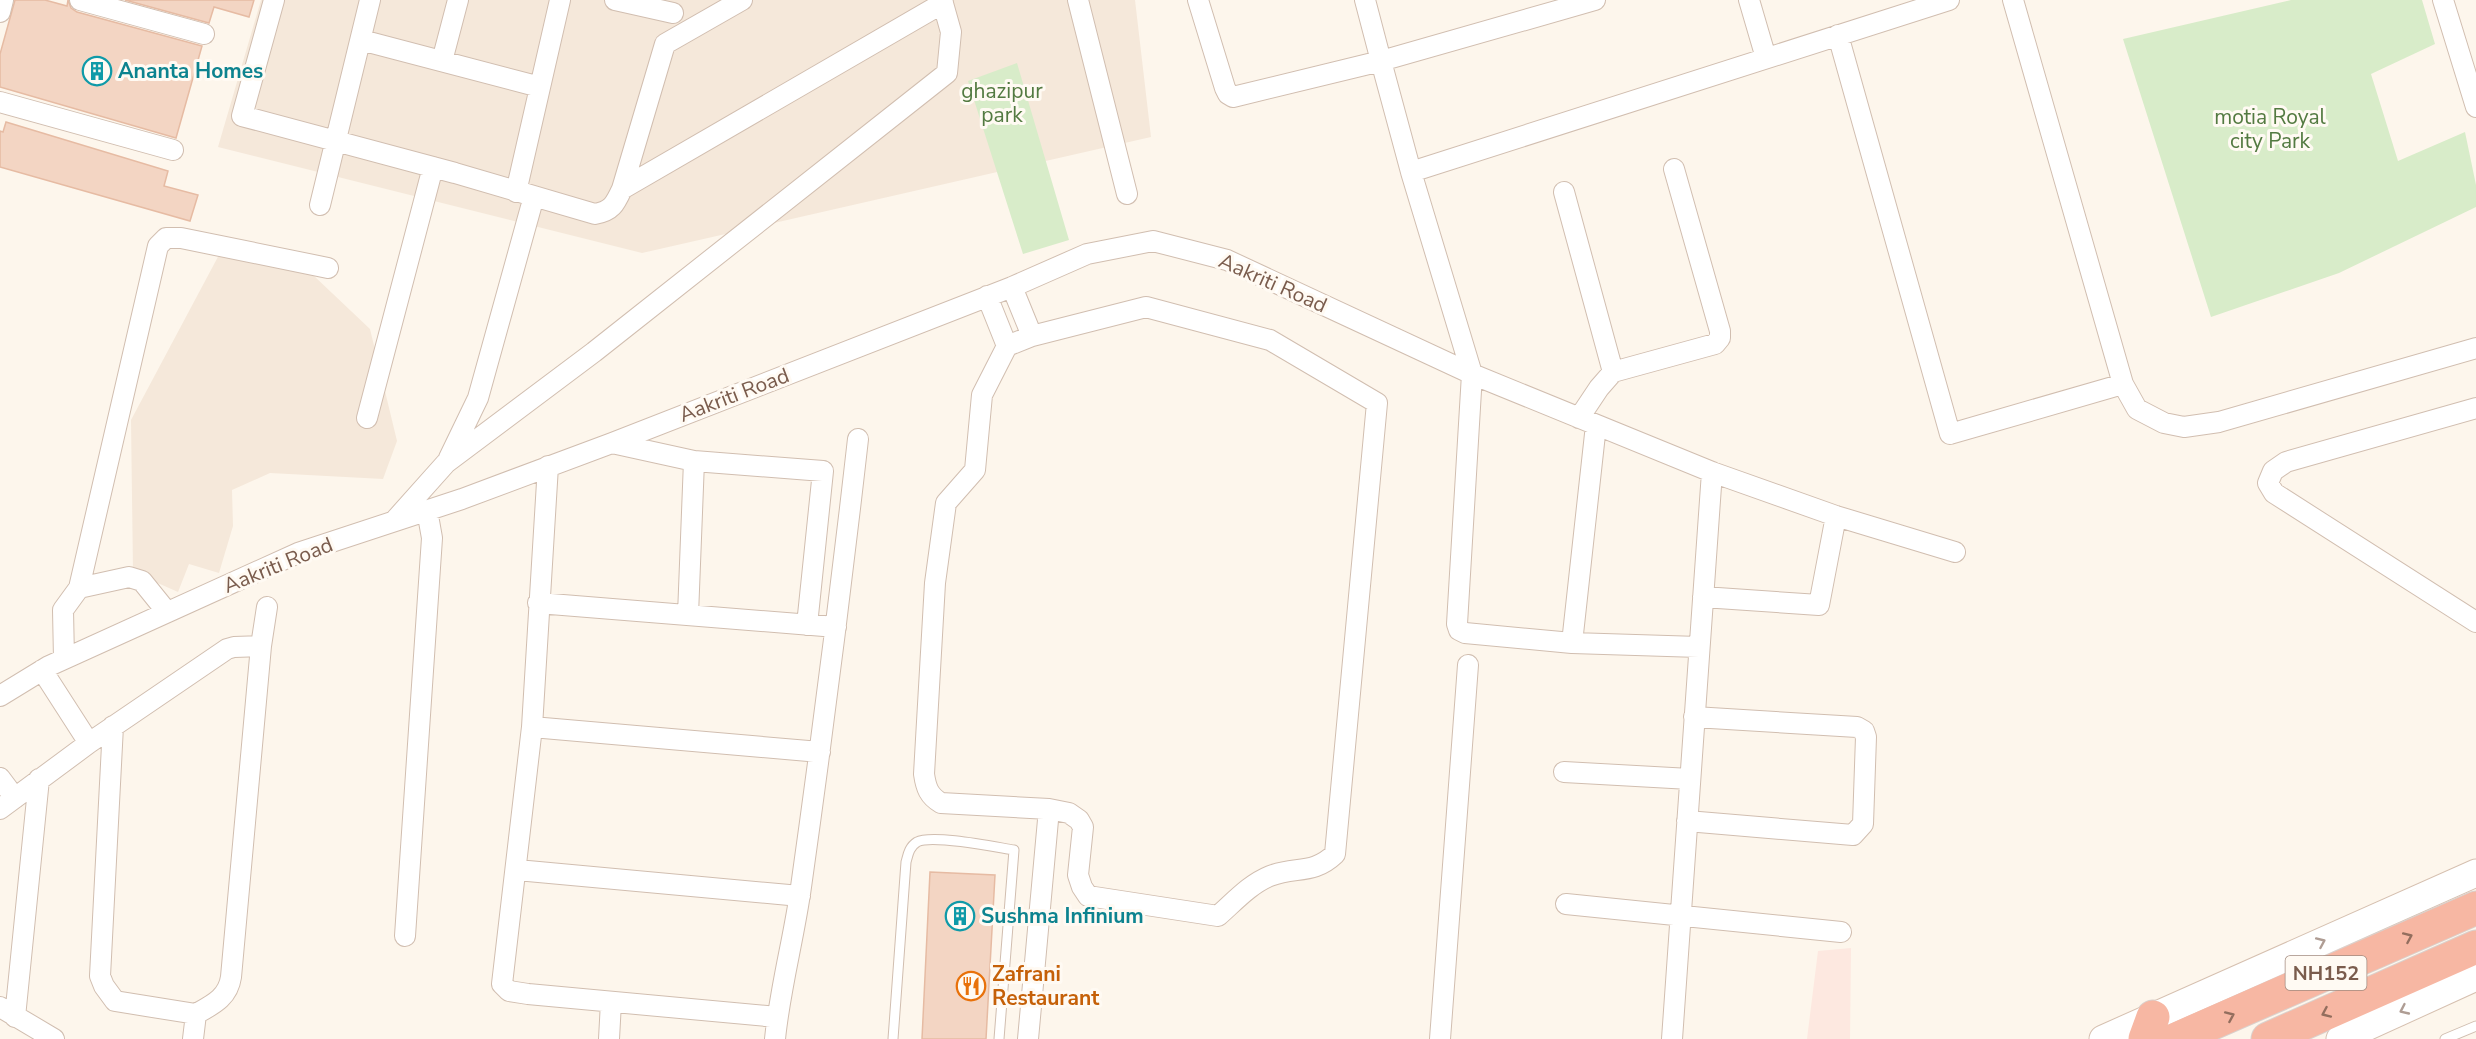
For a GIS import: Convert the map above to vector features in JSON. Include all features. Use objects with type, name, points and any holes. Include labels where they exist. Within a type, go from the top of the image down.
[{"type":"highway","name":"NH152","points":[[2158,1032],[2476,908]]},
{"type":"highway","name":"NH152","points":[[2268,1039],[2476,947]]},
{"type":"street","points":[[0,12],[3,0]]},
{"type":"street","points":[[80,0],[204,34]]},
{"type":"street","points":[[274,0],[242,116],[433,166],[595,214],[607,212],[615,206],[622,189],[674,7],[615,0]]},
{"type":"street","points":[[320,205],[370,0]]},
{"type":"street","points":[[442,61],[458,0]]},
{"type":"street","points":[[516,192],[560,0]]},
{"type":"street","points":[[665,44],[742,0]]},
{"type":"street","points":[[1078,0],[1127,194]]},
{"type":"street","points":[[1198,0],[1225,88],[1233,97],[1381,61],[1595,0]]},
{"type":"street","points":[[1365,0],[1411,172],[1472,374],[1457,624],[1459,630],[1465,633],[1572,644],[1699,647]]},
{"type":"street","points":[[1749,0],[1766,58]]},
{"type":"street","points":[[1411,172],[1948,0]]},
{"type":"street","points":[[2013,0],[2123,384],[2137,409],[2164,423],[2184,427],[2219,422],[2476,348]]},
{"type":"street","points":[[2443,0],[2476,107]]},
{"type":"street","points":[[394,521],[446,463],[594,352],[947,73],[951,32],[943,1],[622,189]]},
{"type":"street","points":[[1838,36],[1950,434],[2123,384]]},
{"type":"street","points":[[361,40],[540,87]]},
{"type":"street","points":[[0,102],[173,150]]},
{"type":"street","points":[[367,418],[433,166]]},
{"type":"street","points":[[1572,644],[1588,421],[1599,388],[1613,372],[1715,344],[1720,338],[1720,331],[1674,169]]},
{"type":"street","points":[[1564,192],[1613,372]]},
{"type":"street","points":[[446,463],[478,398],[531,207]]},
{"type":"street","points":[[64,659],[63,610],[79,588],[158,246],[166,238],[181,238],[328,268]]},
{"type":"street","name":"Aakriti Road","points":[[0,696],[64,659],[298,553],[427,510],[612,443],[1012,287],[1087,254],[1153,240],[1227,260],[1472,374],[1712,472],[1836,516],[1955,552]]},
{"type":"street","points":[[1012,287],[1032,336]]},
{"type":"street","points":[[987,296],[1007,346]]},
{"type":"street","points":[[1146,307],[1270,340],[1377,403],[1335,854],[1324,865],[1310,869],[1289,870],[1269,877],[1250,889],[1218,916],[1088,896],[1078,875],[1083,827],[1079,820],[1069,813],[1049,809],[941,803],[932,798],[928,792],[924,774],[935,583],[946,503],[975,470],[982,395],[1007,346],[1032,336],[1146,307]]},
{"type":"street","points":[[2476,408],[2286,462],[2273,471],[2268,483],[2274,493],[2476,622]]},
{"type":"street","points":[[775,1039],[777,1017],[800,897],[858,440]]},
{"type":"street","points":[[612,443],[694,460],[823,471],[807,625]]},
{"type":"street","points":[[688,615],[694,460]]},
{"type":"street","points":[[549,466],[538,603],[532,727],[502,984],[509,991],[528,994],[777,1017]]},
{"type":"street","points":[[1671,1039],[1712,472]]},
{"type":"street","points":[[405,936],[432,538],[427,510]]},
{"type":"street","points":[[1703,597],[1819,605],[1836,516]]},
{"type":"street","points":[[79,588],[129,577],[142,580],[167,612]]},
{"type":"street","points":[[538,603],[836,627]]},
{"type":"street","points":[[113,726],[100,976],[110,994],[121,1003],[196,1014],[223,997],[230,987],[261,646],[267,607]]},
{"type":"street","points":[[0,778],[7,804],[92,740],[226,649],[261,646]]},
{"type":"street","points":[[1440,1039],[1468,665]]},
{"type":"street","points":[[42,670],[92,740]]},
{"type":"street","points":[[1687,821],[1853,835],[1863,824],[1866,738],[1864,730],[1857,727],[1694,717]]},
{"type":"street","points":[[532,727],[820,752]]},
{"type":"street","points":[[1564,772],[1690,778]]},
{"type":"street","points":[[39,779],[8,1012],[54,1039]]},
{"type":"street","points":[[1028,1039],[1049,809]]},
{"type":"street","points":[[517,870],[800,897]]},
{"type":"street","points":[[2103,1039],[2158,1032],[2476,873]]},
{"type":"street","points":[[1566,904],[1841,932]]},
{"type":"street","points":[[2340,1039],[2476,977]]},
{"type":"street","points":[[609,1039],[611,1002]]},
{"type":"street","points":[[193,1039],[196,1014]]},
{"type":"lane","points":[[893,1039],[906,862],[909,850],[917,843],[931,839],[1014,850],[999,1039]]},
{"type":"lane","points":[[2445,1039],[2476,1026]]},
{"type":"shaded area","points":[[261,0],[1135,0],[1151,137],[642,253],[218,147]]},
{"type":"shaded area","points":[[220,253],[313,275],[370,329],[397,441],[383,479],[270,473],[232,490],[233,526],[219,573],[189,564],[178,592],[133,572],[131,420]]},
{"type":"shaded area","points":[[1851,948],[1850,1039],[1807,1039],[1818,951]]},
{"type":"green space","name":"motia Royal city Park","points":[[2291,0],[2422,0],[2435,44],[2371,74],[2398,161],[2465,132],[2476,185],[2476,207],[2339,273],[2211,317],[2123,39]]},
{"type":"green space","name":"ghazipur park","points":[[1017,63],[1069,240],[1023,254],[968,81]]},
{"type":"building","name":"Ananta Homes","points":[[15,0],[45,0],[67,6],[68,0],[71,8],[77,12],[202,46],[176,138],[0,87],[0,54]]},
{"type":"building","name":"Ananta Homes","points":[[125,0],[254,0],[249,17],[214,7],[209,23]]},
{"type":"building","points":[[6,122],[168,171],[164,186],[198,195],[190,221],[0,167],[0,131],[3,132]]},
{"type":"building","name":"Sushma Infinium","points":[[930,872],[995,875],[986,1039],[922,1039]]},
{"type":"place","name":"Ananta Homes","points":[[97,71]]},
{"type":"place","name":"Sushma Infinium","points":[[960,916]]},
{"type":"place","name":"Zafrani Restaurant","points":[[971,986]]}]
